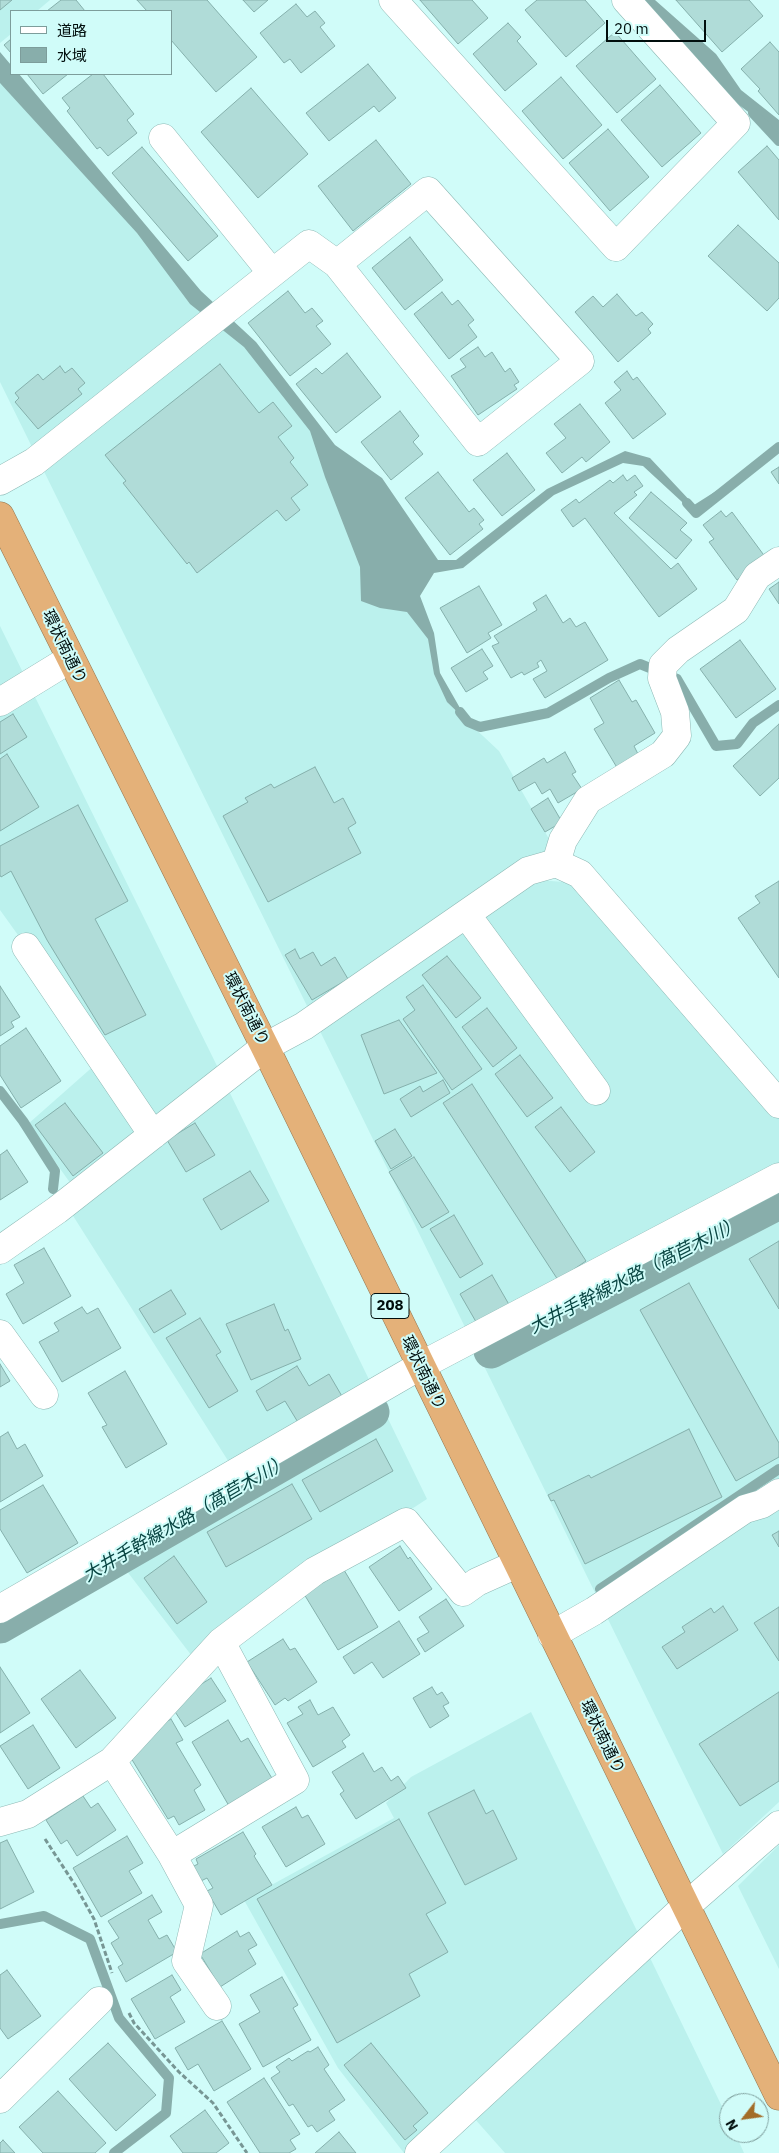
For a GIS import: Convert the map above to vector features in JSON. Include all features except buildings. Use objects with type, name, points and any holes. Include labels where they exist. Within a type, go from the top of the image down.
[{"type":"highway","name":"環状南通り","points":[[0,516],[265,1047],[779,2096]]},
{"type":"street","points":[[393,0],[616,247],[736,124],[626,0]]},
{"type":"street","points":[[163,138],[272,273]]},
{"type":"street","points":[[0,481],[34,462],[309,244],[337,264],[478,442],[580,360],[428,191],[337,264]]},
{"type":"street","points":[[556,863],[562,840],[588,800],[663,754],[677,736],[675,712],[662,672],[678,650],[736,610],[757,576],[779,561]]},
{"type":"street","points":[[0,702],[70,659]]},
{"type":"street","points":[[0,1250],[57,1210],[265,1047],[304,1026],[528,871],[556,863],[580,874],[779,1104]]},
{"type":"street","points":[[466,914],[596,1091]]},
{"type":"street","points":[[26,947],[153,1135]]},
{"type":"street","points":[[0,1609],[420,1366],[779,1177]]},
{"type":"street","points":[[0,1334],[44,1395]]},
{"type":"street","points":[[552,1635],[594,1611],[745,1509],[762,1504],[779,1493]]},
{"type":"street","points":[[0,1822],[28,1814],[112,1761],[221,1642],[315,1571],[406,1522],[463,1592],[477,1582],[517,1564]]},
{"type":"street","points":[[172,1855],[295,1780],[221,1642]]},
{"type":"street","points":[[112,1761],[172,1855],[199,1906],[186,1961],[217,2006]]},
{"type":"street","points":[[419,2153],[685,1907],[779,1825]]},
{"type":"street","points":[[0,2098],[112,1995]]},
{"type":"path","points":[[28,1814],[75,1885],[94,1919],[112,1995],[134,2023],[179,2072],[213,2103],[247,2153]]},
{"type":"shaded area","points":[[0,0],[50,0],[38,10],[10,10],[10,35],[0,43]]},
{"type":"shaded area","points":[[0,68],[241,336],[426,562],[404,592],[428,634],[442,688],[468,722],[499,751],[553,846],[310,1012],[0,382]]},
{"type":"shaded area","points":[[0,626],[220,1072],[71,1184],[28,1124],[105,1056],[0,910]]},
{"type":"shaded area","points":[[538,880],[576,883],[779,1116],[779,1802],[723,1854],[318,1027]]},
{"type":"shaded area","points":[[228,1089],[427,1499],[327,1564],[198,1664],[126,1570],[251,1497],[70,1211]]},
{"type":"shaded area","points":[[531,1712],[719,2100],[719,2143],[740,2143],[744,2153],[505,2153],[474,2118],[436,2153],[404,2153],[338,2068],[244,1900],[394,1818],[386,1803],[411,1777]]},
{"type":"shaded area","points":[[779,1845],[779,1969],[738,1886]]},
{"type":"water","points":[[644,0],[655,0],[716,54],[741,90],[779,120],[779,135],[731,99]]},
{"type":"water","points":[[0,52],[10,64],[10,75],[20,75],[201,291],[256,342],[335,445],[382,478],[438,560],[456,560],[547,489],[625,451],[650,458],[694,505],[724,486],[728,493],[694,513],[643,466],[623,463],[554,495],[463,568],[434,573],[420,596],[434,633],[440,673],[468,722],[447,702],[434,674],[428,639],[407,612],[380,608],[361,601],[360,567],[325,477],[310,431],[244,347],[190,304],[137,233],[0,83]]},
{"type":"waterway","points":[[753,113],[779,141]]},
{"type":"waterway","points":[[687,503],[696,513],[779,447]]},
{"type":"waterway","points":[[460,712],[468,722],[480,727],[548,713],[609,678],[640,664],[677,679],[716,746],[737,744],[753,723],[779,705]]},
{"type":"waterway","points":[[0,1091],[23,1121],[55,1171],[53,1189]]},
{"type":"waterway","name":"大井手幹線水路（萵苣木川）","points":[[491,1351],[779,1202]]},
{"type":"waterway","name":"大井手幹線水路（萵苣木川）","points":[[0,1626],[372,1412]]},
{"type":"waterway","points":[[600,1589],[779,1469]]},
{"type":"waterway","points":[[0,1924],[44,1916],[90,1939],[119,2018],[169,2078],[166,2113],[114,2153]]}]
